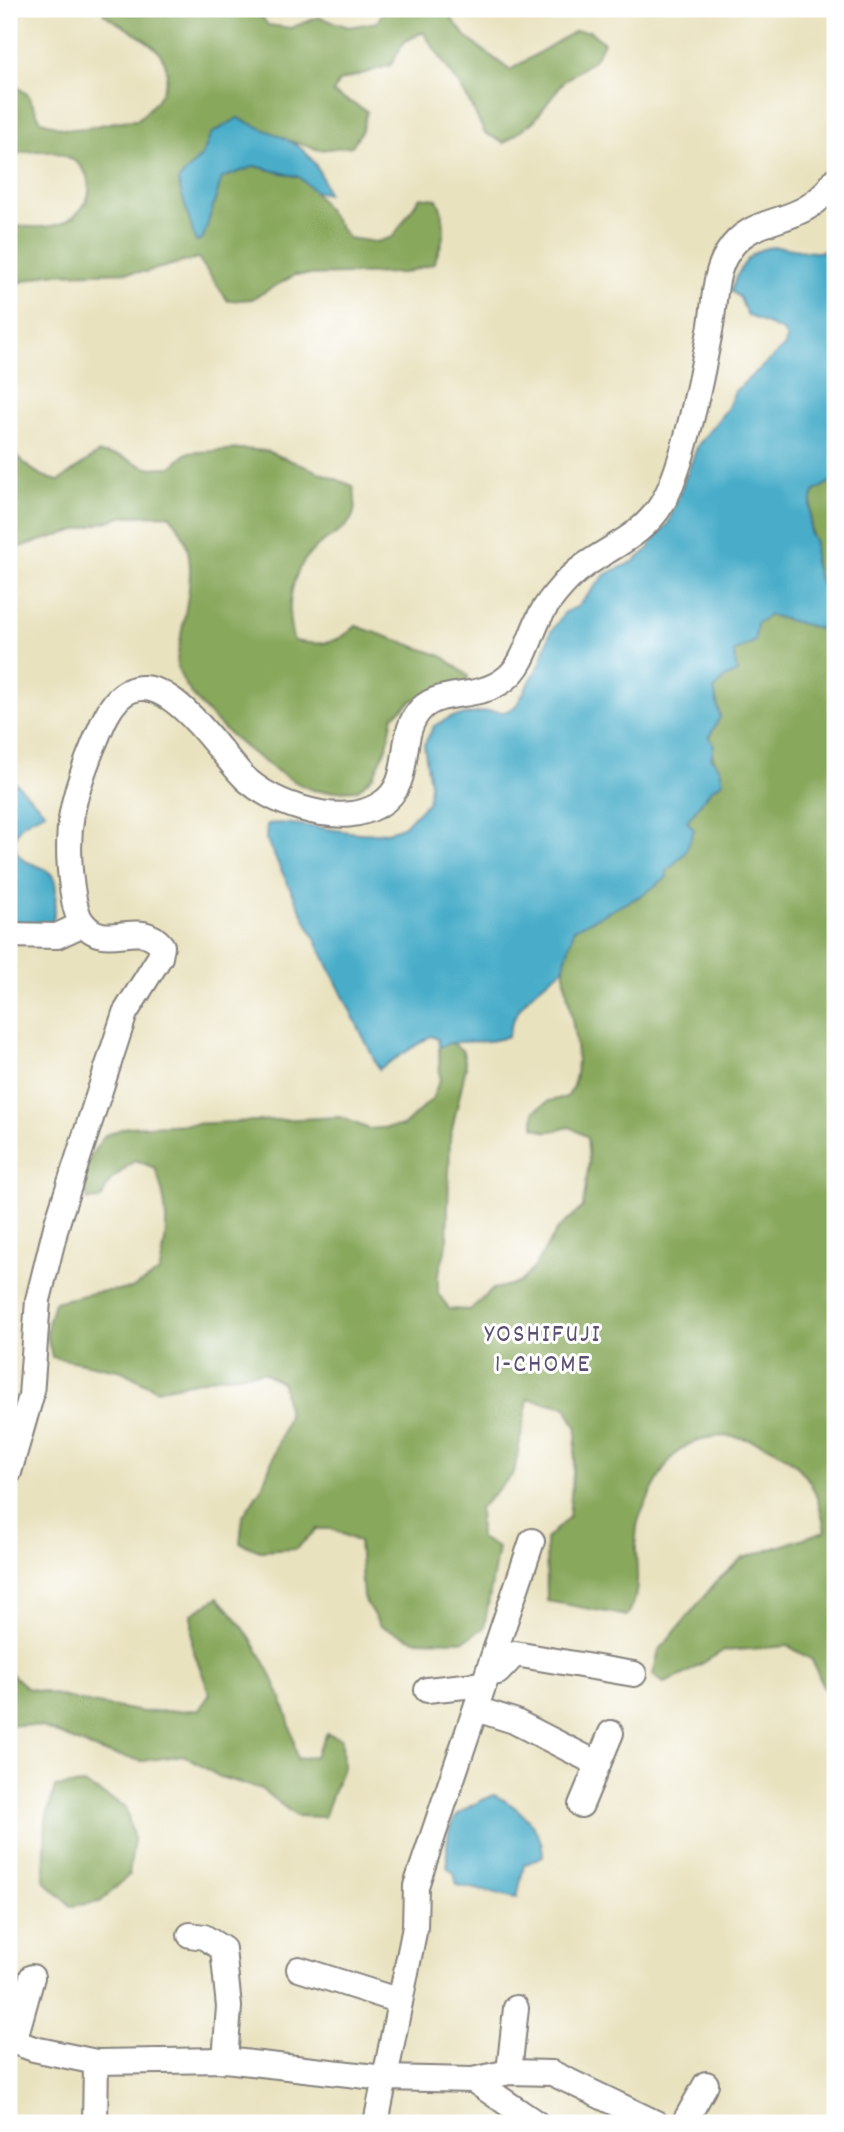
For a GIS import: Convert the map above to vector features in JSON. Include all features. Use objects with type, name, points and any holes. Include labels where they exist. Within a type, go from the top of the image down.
[{"type":"street","points":[[9,1472],[31,1396],[38,1300],[57,1223],[125,1013],[160,957],[162,946],[156,937],[146,932],[107,936],[94,932],[83,924],[74,898],[68,856],[70,817],[77,786],[107,713],[116,701],[138,688],[166,694],[177,701],[246,779],[288,804],[318,812],[351,815],[376,807],[388,799],[404,772],[410,726],[417,713],[428,703],[445,696],[477,694],[507,679],[521,659],[540,616],[560,588],[592,557],[629,540],[663,502],[688,425],[710,329],[719,274],[728,250],[741,236],[755,227],[794,216],[812,207],[835,180]]},
{"type":"street","points":[[9,934],[57,936],[83,924]]},
{"type":"street","points":[[376,2123],[415,1927],[416,1886],[532,1541]]},
{"type":"street","points":[[427,1690],[486,1679],[498,1672],[515,1654],[634,1674]]},
{"type":"street","points":[[476,1709],[514,1721],[598,1764]]},
{"type":"street","points":[[581,1805],[611,1733]]},
{"type":"street","points":[[190,1936],[204,1937],[223,1949],[229,2007],[225,2060]]},
{"type":"street","points":[[299,1969],[400,2001]]},
{"type":"street","points":[[32,1976],[11,2041],[96,2062],[225,2060],[384,2078],[473,2080],[509,2072],[552,2073],[656,2123]]},
{"type":"street","points":[[509,2072],[516,2008]]},
{"type":"street","points":[[95,2123],[96,2062]]},
{"type":"street","points":[[473,2080],[536,2123]]},
{"type":"street","points":[[684,2123],[706,2084]]},
{"type":"street","points":[[495,2123],[496,2097]]},
{"type":"green space","points":[[103,9],[265,9],[261,16],[268,25],[291,28],[318,17],[349,27],[377,22],[385,9],[444,9],[467,38],[510,70],[575,31],[590,31],[604,43],[594,60],[564,81],[534,121],[504,143],[485,133],[465,94],[423,32],[404,42],[391,65],[339,81],[333,93],[367,111],[362,130],[352,146],[319,150],[278,137],[211,134],[203,154],[178,181],[196,242],[203,238],[221,178],[255,166],[299,177],[314,191],[348,238],[376,242],[393,237],[420,197],[437,199],[443,216],[444,232],[433,264],[403,273],[295,275],[252,299],[228,301],[198,258],[145,272],[47,274],[9,286],[9,225],[39,227],[68,220],[86,201],[89,180],[76,162],[66,156],[42,151],[9,154],[9,81],[28,95],[41,121],[69,129],[137,120],[164,88],[167,69],[156,49],[104,14]]},
{"type":"green space","points":[[9,444],[30,468],[59,481],[98,453],[120,456],[147,468],[171,467],[187,453],[242,449],[267,451],[353,486],[355,502],[348,523],[313,551],[304,561],[295,579],[290,600],[290,622],[294,641],[327,642],[342,637],[356,626],[442,656],[468,676],[467,683],[413,700],[393,716],[387,747],[374,775],[358,790],[321,791],[294,781],[253,754],[232,736],[195,698],[183,679],[177,660],[189,588],[189,557],[186,542],[169,515],[125,516],[9,550]]},
{"type":"green space","points":[[835,479],[835,618],[817,571],[811,522],[814,493]]},
{"type":"green space","points":[[770,615],[835,633],[835,1715],[812,1660],[788,1646],[723,1651],[664,1683],[653,1675],[659,1651],[716,1582],[741,1559],[825,1531],[822,1514],[810,1482],[785,1456],[769,1447],[751,1440],[713,1437],[696,1441],[680,1450],[667,1464],[638,1522],[636,1592],[627,1616],[547,1601],[546,1539],[569,1517],[577,1429],[566,1407],[528,1399],[514,1473],[479,1509],[480,1538],[498,1548],[484,1628],[463,1641],[414,1640],[380,1626],[363,1597],[359,1542],[332,1529],[317,1529],[296,1549],[260,1551],[240,1543],[243,1516],[262,1487],[288,1416],[283,1383],[263,1372],[218,1377],[157,1390],[122,1371],[52,1357],[46,1332],[54,1302],[97,1292],[131,1289],[159,1272],[165,1245],[166,1220],[163,1195],[155,1168],[135,1160],[110,1181],[101,1199],[88,1200],[82,1183],[91,1155],[105,1135],[127,1127],[340,1117],[369,1129],[403,1126],[432,1099],[440,1079],[439,1047],[450,1041],[463,1051],[466,1067],[450,1138],[447,1244],[438,1276],[438,1293],[449,1309],[470,1310],[493,1289],[519,1283],[534,1268],[558,1229],[583,1207],[589,1162],[587,1137],[570,1127],[547,1132],[534,1127],[534,1111],[549,1101],[567,1097],[577,1070],[575,1036],[564,971],[573,929],[644,894],[666,877],[667,871],[685,853],[687,821],[711,790],[720,769],[710,743],[712,730],[720,716],[714,690],[725,678],[737,672],[733,652],[757,623]]},
{"type":"green space","points":[[218,1597],[247,1633],[270,1672],[287,1715],[297,1759],[315,1756],[327,1733],[342,1739],[343,1767],[324,1817],[296,1816],[261,1789],[220,1777],[183,1755],[143,1761],[101,1752],[43,1727],[9,1724],[9,1672],[27,1688],[86,1702],[143,1712],[199,1710],[210,1694],[192,1647],[192,1614]]},
{"type":"green space","points":[[83,1784],[125,1806],[134,1839],[129,1875],[100,1902],[71,1906],[44,1881],[46,1820],[55,1787]]},
{"type":"water","points":[[238,118],[282,137],[305,152],[322,176],[327,194],[314,191],[299,177],[255,166],[222,178],[203,238],[196,242],[178,181],[203,154],[211,134]]},
{"type":"water","points":[[835,245],[835,479],[814,492],[810,507],[810,534],[815,542],[814,561],[818,577],[834,608],[835,633],[770,615],[757,623],[755,641],[734,652],[737,672],[725,678],[714,690],[720,717],[709,737],[714,745],[711,757],[720,769],[723,782],[711,790],[687,821],[694,830],[685,853],[667,871],[667,877],[644,894],[574,929],[563,969],[529,997],[516,1015],[508,1036],[491,1041],[456,1042],[439,1047],[438,1039],[431,1036],[379,1069],[266,839],[267,824],[283,823],[353,832],[386,832],[404,826],[428,803],[430,784],[424,745],[434,726],[451,717],[489,711],[505,712],[516,706],[541,662],[550,633],[565,612],[577,607],[606,574],[633,562],[650,548],[668,524],[698,445],[727,409],[735,391],[784,347],[787,339],[783,331],[747,315],[740,298],[731,291],[742,267],[754,253],[768,248],[782,247],[810,252],[823,251]]},
{"type":"water","points":[[9,776],[45,812],[21,826],[15,841],[16,850],[25,861],[51,874],[55,881],[53,920],[48,924],[9,923]]},
{"type":"water","points":[[494,1795],[512,1805],[527,1819],[539,1836],[542,1846],[543,1856],[524,1865],[517,1898],[457,1885],[454,1873],[447,1867],[448,1838],[454,1820],[468,1808]]},
{"type":"district","name":"YOSHIFUJI 1-CHOME","points":[[543,1350]]}]
